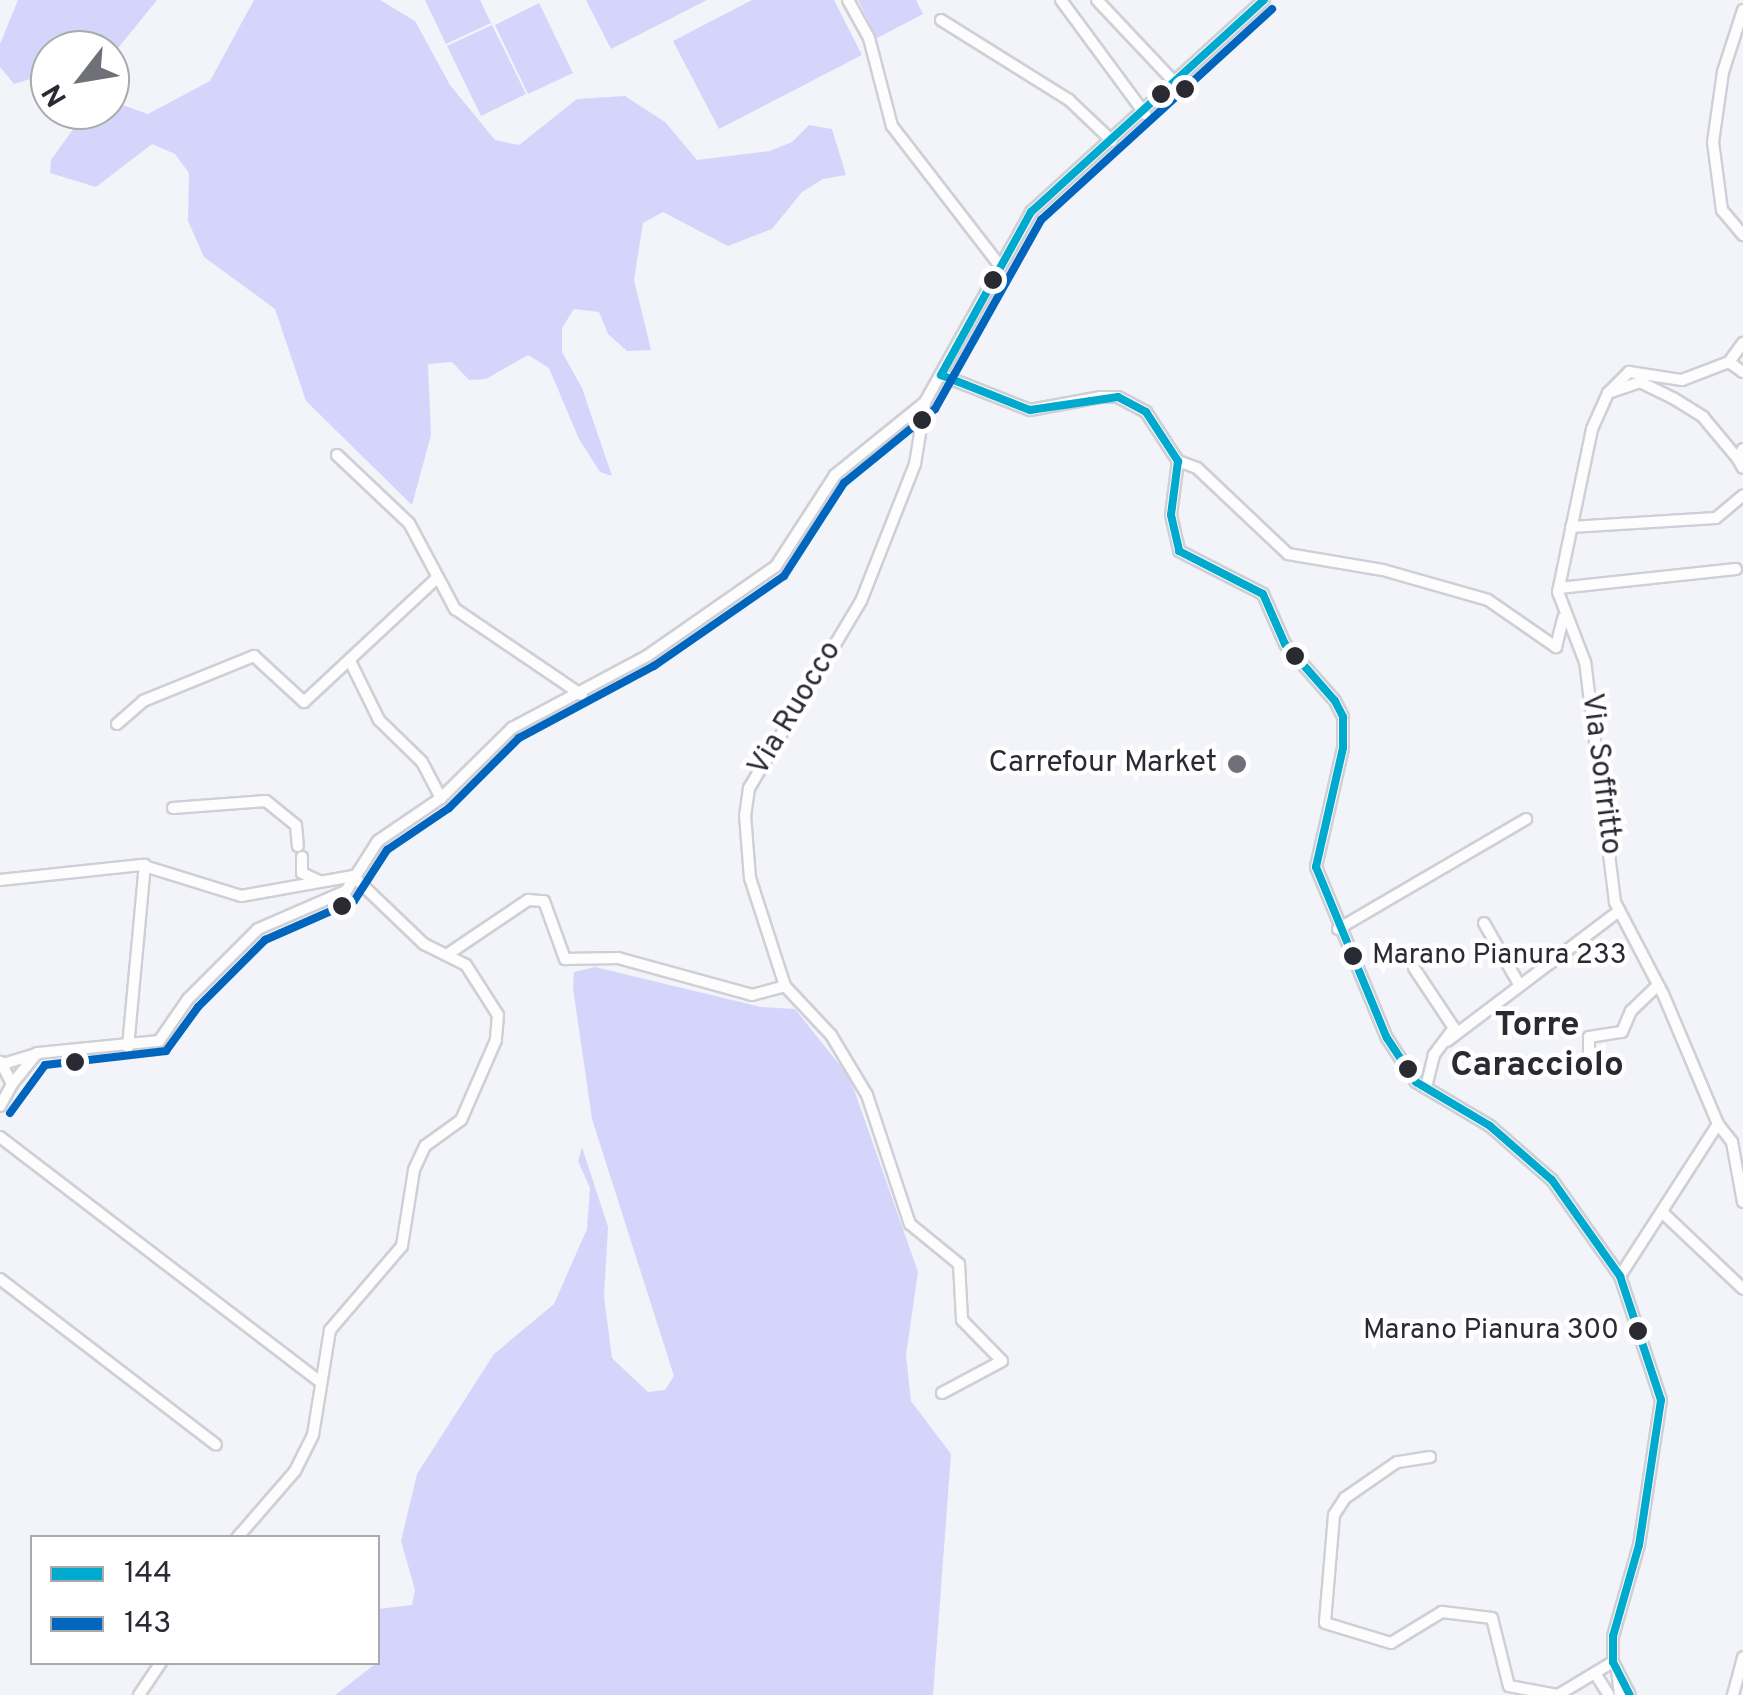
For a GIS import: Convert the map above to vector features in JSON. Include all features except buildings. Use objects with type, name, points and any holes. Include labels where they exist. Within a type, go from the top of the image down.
[{"type":"street","points":[[848,0],[869,38],[892,126],[998,263]]},
{"type":"street","points":[[1061,0],[1144,114]]},
{"type":"street","points":[[1097,0],[1177,85]]},
{"type":"street","points":[[12,1084],[2,1063],[38,1052],[128,1048],[159,1041],[188,999],[258,929],[346,891],[378,842],[441,798],[512,728],[582,695],[776,566],[835,476],[925,402],[998,263],[1031,212],[1177,85],[1264,0]]},
{"type":"street","points":[[1743,10],[1723,72],[1712,142],[1722,210],[1743,236]]},
{"type":"street","points":[[941,20],[1069,100],[1112,141]]},
{"type":"street","points":[[1608,394],[1629,372],[1671,382],[1729,362],[1743,344]]},
{"type":"street","points":[[1729,362],[1743,372]]},
{"type":"street","points":[[941,375],[1030,410],[1118,397],[1146,412],[1178,461],[1198,468],[1288,554],[1383,570],[1488,600],[1556,646],[1564,615]]},
{"type":"street","points":[[1608,394],[1640,382],[1683,403],[1741,458]]},
{"type":"street","name":"Via Soffritto","points":[[1608,394],[1592,429],[1559,588],[1564,615],[1586,662],[1619,912],[1658,984],[1718,1124],[1732,1142],[1743,1202]]},
{"type":"street","name":"Via Ruocco","points":[[925,402],[915,464],[862,601],[749,788],[750,878],[785,986],[831,1035],[867,1094],[910,1224],[959,1264],[962,1320],[1002,1361],[942,1392]]},
{"type":"street","points":[[337,455],[409,523],[435,580],[476,626],[582,695]]},
{"type":"street","points":[[1178,461],[1172,515],[1179,551],[1263,594],[1285,644],[1343,717],[1344,748],[1315,853],[1338,928],[1399,1062],[1426,1088],[1512,1142],[1552,1180],[1620,1276],[1662,1412],[1645,1476],[1639,1545],[1613,1636],[1620,1695]]},
{"type":"street","points":[[1570,527],[1716,518],[1743,495]]},
{"type":"street","points":[[1559,588],[1736,569]]},
{"type":"street","points":[[117,724],[143,701],[254,656],[304,702],[435,580]]},
{"type":"street","points":[[350,662],[379,720],[422,762],[441,798]]},
{"type":"street","points":[[173,808],[266,801],[296,825],[302,873],[324,882]]},
{"type":"street","points":[[1338,928],[1526,819]]},
{"type":"street","points":[[0,880],[145,866],[241,896],[353,876]]},
{"type":"street","points":[[128,1048],[145,866]]},
{"type":"street","points":[[240,1535],[296,1471],[312,1435],[318,1380],[330,1330],[402,1246],[414,1170],[425,1146],[461,1120],[500,1026],[466,965],[424,944],[353,876]]},
{"type":"street","points":[[448,954],[528,900],[544,902],[566,959],[618,958],[752,995],[785,986]]},
{"type":"street","points":[[1446,1041],[1619,912]]},
{"type":"street","points":[[1484,923],[1519,984]]},
{"type":"street","points":[[1414,968],[1454,1028],[1434,1056],[1426,1088]]},
{"type":"street","points":[[1588,1056],[1589,1037],[1622,1032],[1631,1011],[1658,984]]},
{"type":"street","points":[[0,1106],[38,1052]]},
{"type":"street","points":[[1620,1276],[1718,1124]]},
{"type":"street","points":[[0,1137],[318,1380]]},
{"type":"street","points":[[1663,1213],[1743,1289]]},
{"type":"street","points":[[0,1279],[216,1445]]},
{"type":"street","points":[[1430,1456],[1398,1462],[1345,1498],[1334,1515],[1324,1623],[1391,1643],[1442,1612],[1492,1618],[1509,1686],[1558,1695],[1615,1666]]},
{"type":"street","points":[[1733,1695],[1743,1657]]},
{"type":"street","points":[[139,1695],[159,1665]]},
{"type":"street","points":[[1615,1666],[1630,1695]]},
{"type":"street","points":[[1595,1673],[1609,1695]]},
{"type":"shaded area","points":[[18,0],[157,0],[130,33],[130,30],[30,30],[30,79],[14,84],[0,67],[0,44]]},
{"type":"shaded area","points":[[254,0],[380,0],[415,21],[450,85],[495,140],[519,145],[577,99],[625,96],[665,122],[697,160],[770,151],[792,142],[809,125],[832,129],[846,175],[823,179],[802,192],[772,229],[728,246],[663,212],[643,223],[634,280],[651,350],[627,351],[608,334],[599,312],[574,309],[562,328],[562,352],[582,388],[612,476],[600,472],[579,439],[549,368],[528,355],[486,379],[469,380],[452,362],[428,364],[431,435],[412,505],[306,401],[275,309],[204,257],[188,221],[189,173],[175,154],[152,144],[96,187],[50,173],[51,160],[73,130],[130,130],[130,108],[148,114],[210,81]]},
{"type":"shaded area","points":[[425,0],[480,0],[491,23],[446,44]]},
{"type":"shaded area","points":[[586,0],[707,0],[611,49]]},
{"type":"shaded area","points":[[752,0],[834,0],[862,55],[719,129],[673,41]]},
{"type":"shaded area","points":[[858,0],[916,0],[923,14],[877,38]]},
{"type":"shaded area","points":[[539,3],[573,73],[528,94],[495,25]]},
{"type":"shaded area","points":[[492,25],[526,94],[481,116],[447,46]]},
{"type":"shaded area","points":[[595,967],[761,1007],[795,1009],[850,1078],[918,1272],[906,1355],[911,1401],[951,1454],[933,1695],[335,1695],[374,1665],[380,1665],[380,1609],[412,1605],[415,1590],[401,1541],[417,1474],[494,1354],[554,1304],[587,1229],[590,1188],[578,1161],[582,1147],[608,1227],[604,1297],[612,1358],[648,1392],[665,1390],[674,1376],[592,1119],[574,972]]},
{"type":"transit line","name":"144","points":[[941,375],[1031,212],[1264,0]]},
{"type":"transit line","name":"143","points":[[10,1113],[45,1065],[166,1051],[198,1007],[265,940],[354,901],[387,850],[449,808],[519,738],[654,666],[784,576],[844,483],[935,409],[1041,220],[1272,9]]},
{"type":"transit line","name":"144","points":[[941,375],[1030,410],[1118,397],[1146,412],[1178,461],[1171,515],[1179,551],[1263,594],[1285,644],[1335,701],[1343,717],[1343,748],[1316,867],[1387,1038],[1416,1082],[1490,1126],[1552,1180],[1620,1276],[1661,1400],[1639,1545],[1613,1636],[1613,1662],[1630,1695]]},
{"type":"place","name":"Carrefour Market","points":[[1237,764]]},
{"type":"place","name":"Marano Pianura 233","points":[[1353,956]]},
{"type":"place","name":"Marano Pianura 300","points":[[1638,1331]]},
{"type":"district","name":"Torre Caracciolo","points":[[1537,1046]]}]
